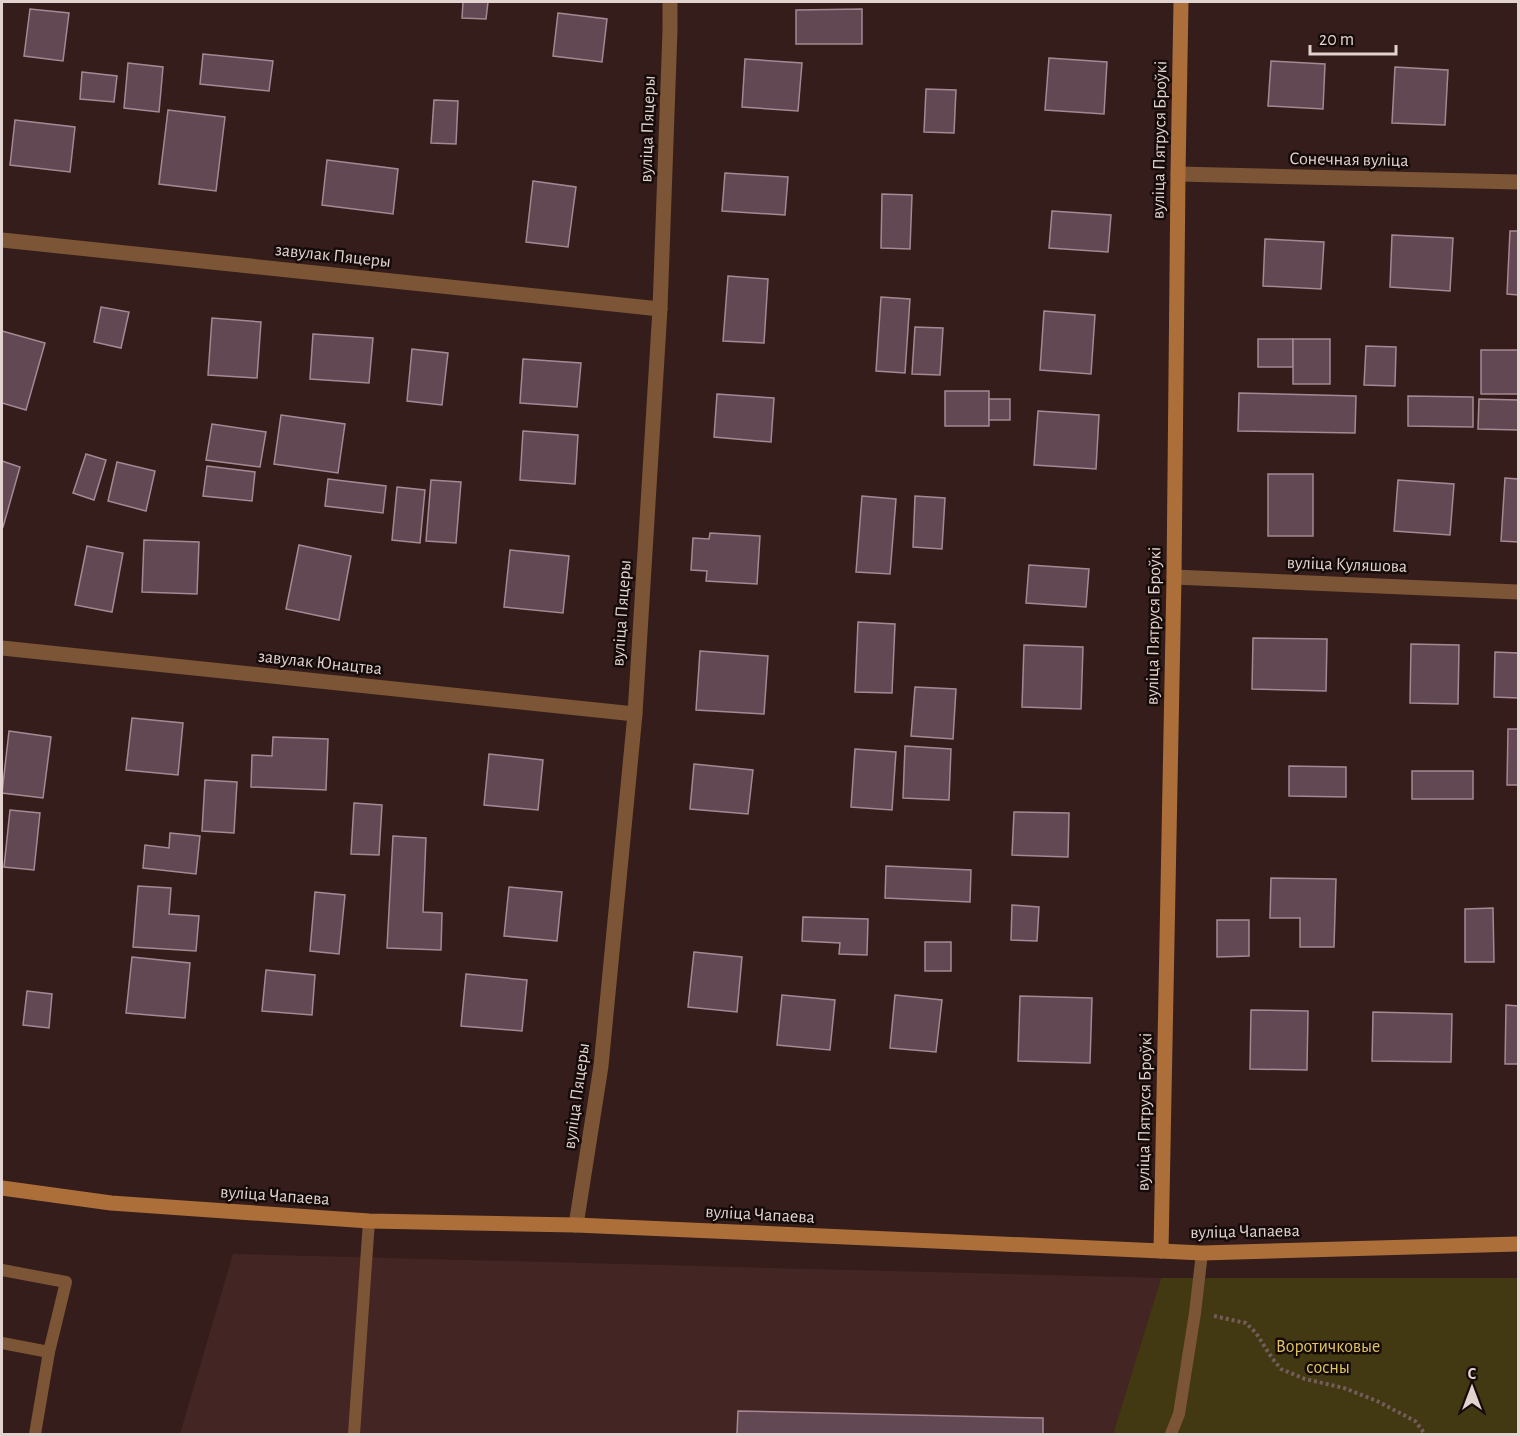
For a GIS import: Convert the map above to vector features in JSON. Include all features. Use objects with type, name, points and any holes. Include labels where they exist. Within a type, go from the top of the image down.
[{"type":"main road","name":"вуліца Пятруся Броўкі","points":[[1161,1251],[1174,577],[1181,2]]},
{"type":"main road","name":"вуліца Чапаева","points":[[2,1188],[111,1203],[369,1221],[576,1225],[1202,1253],[1518,1244]]},
{"type":"street","name":"вуліца Пяцеры","points":[[576,1225],[601,1066],[635,714],[660,309],[670,2]]},
{"type":"street","name":"Сонечная вуліца","points":[[1178,174],[1518,182]]},
{"type":"street","name":"завулак Пяцеры","points":[[2,240],[660,309]]},
{"type":"street","name":"вуліца Куляшова","points":[[1174,577],[1518,592]]},
{"type":"street","name":"завулак Юнацтва","points":[[2,648],[635,714]]},
{"type":"lane","points":[[354,1434],[369,1221]]},
{"type":"lane","points":[[1171,1434],[1179,1414],[1202,1253]]},
{"type":"lane","points":[[2,1270],[66,1282],[49,1352],[35,1434]]},
{"type":"lane","points":[[2,1343],[49,1352]]},
{"type":"path","points":[[1195,1313],[1246,1323],[1256,1333],[1281,1369],[1305,1379],[1344,1388],[1377,1401],[1415,1421],[1425,1434]]},
{"type":"shaded area","points":[[233,1254],[1161,1278],[1113,1434],[180,1434]]},
{"type":"green space","name":"Воротичковые сосны","points":[[1161,1278],[1518,1278],[1518,1434],[1113,1434]]},
{"type":"building","points":[[463,2],[488,2],[486,19],[462,18]]},
{"type":"building","points":[[30,9],[69,13],[63,61],[24,56]]},
{"type":"building","points":[[862,9],[862,44],[796,44],[796,10]]},
{"type":"building","points":[[558,13],[607,19],[602,62],[553,56]]},
{"type":"building","points":[[203,54],[273,61],[269,91],[200,84]]},
{"type":"building","points":[[1049,58],[1107,62],[1104,114],[1045,110]]},
{"type":"building","points":[[745,59],[802,63],[798,111],[742,107]]},
{"type":"building","points":[[1271,61],[1325,64],[1323,109],[1268,106]]},
{"type":"building","points":[[128,63],[163,67],[159,112],[124,108]]},
{"type":"building","points":[[1395,67],[1448,70],[1445,125],[1392,123]]},
{"type":"building","points":[[82,72],[117,76],[114,102],[80,99]]},
{"type":"building","points":[[926,89],[956,90],[954,133],[924,132]]},
{"type":"building","points":[[434,100],[458,101],[456,144],[431,143]]},
{"type":"building","points":[[168,110],[225,117],[216,191],[159,184]]},
{"type":"building","points":[[15,120],[75,127],[70,172],[10,165]]},
{"type":"building","points":[[327,160],[398,169],[393,214],[322,205]]},
{"type":"building","points":[[725,173],[788,177],[785,215],[722,211]]},
{"type":"building","points":[[533,181],[576,187],[568,247],[526,242]]},
{"type":"building","points":[[882,194],[912,195],[910,249],[881,248]]},
{"type":"building","points":[[1052,211],[1111,215],[1108,252],[1049,248]]},
{"type":"building","points":[[1510,231],[1518,231],[1518,295],[1507,294]]},
{"type":"building","points":[[1392,235],[1453,238],[1450,291],[1390,287]]},
{"type":"building","points":[[1265,239],[1324,242],[1321,289],[1263,286]]},
{"type":"building","points":[[728,276],[768,279],[764,343],[723,341]]},
{"type":"building","points":[[881,297],[910,299],[905,373],[876,371]]},
{"type":"building","points":[[101,307],[129,312],[121,348],[94,342]]},
{"type":"building","points":[[1044,311],[1095,315],[1091,374],[1040,370]]},
{"type":"building","points":[[212,318],[261,322],[257,378],[208,375]]},
{"type":"building","points":[[915,327],[943,328],[940,375],[912,374]]},
{"type":"building","points":[[2,331],[45,343],[26,410],[2,403]]},
{"type":"building","points":[[313,334],[373,338],[369,383],[310,379]]},
{"type":"building","points":[[1258,339],[1293,339],[1293,367],[1258,367]]},
{"type":"building","points":[[1293,339],[1330,339],[1330,384],[1293,384]]},
{"type":"building","points":[[1366,346],[1396,347],[1395,386],[1364,385]]},
{"type":"building","points":[[412,349],[448,353],[442,405],[407,401]]},
{"type":"building","points":[[1481,350],[1518,350],[1518,394],[1481,394]]},
{"type":"building","points":[[523,359],[581,363],[577,407],[520,403]]},
{"type":"building","points":[[945,391],[989,391],[989,426],[945,426]]},
{"type":"building","points":[[1239,393],[1356,396],[1355,433],[1238,431]]},
{"type":"building","points":[[717,394],[774,398],[771,442],[714,437]]},
{"type":"building","points":[[1408,396],[1473,397],[1473,427],[1408,426]]},
{"type":"building","points":[[989,399],[1010,399],[1010,420],[989,420]]},
{"type":"building","points":[[1479,399],[1518,400],[1518,430],[1478,429]]},
{"type":"building","points":[[1038,411],[1099,415],[1096,469],[1034,465]]},
{"type":"building","points":[[281,415],[345,424],[338,473],[274,464]]},
{"type":"building","points":[[212,424],[266,432],[260,467],[206,460]]},
{"type":"building","points":[[523,431],[578,435],[575,484],[520,480]]},
{"type":"building","points":[[86,454],[106,460],[94,500],[73,493]]},
{"type":"building","points":[[2,461],[20,467],[3,527],[2,527]]},
{"type":"building","points":[[117,462],[155,471],[146,511],[108,501]]},
{"type":"building","points":[[207,466],[255,472],[252,501],[203,496]]},
{"type":"building","points":[[1268,474],[1313,474],[1313,536],[1268,536]]},
{"type":"building","points":[[1505,478],[1518,479],[1518,542],[1501,541]]},
{"type":"building","points":[[328,479],[386,486],[383,513],[325,506]]},
{"type":"building","points":[[431,480],[461,482],[456,543],[426,541]]},
{"type":"building","points":[[1398,480],[1454,484],[1450,535],[1394,531]]},
{"type":"building","points":[[397,487],[425,490],[420,543],[392,540]]},
{"type":"building","points":[[862,496],[896,499],[890,574],[856,572]]},
{"type":"building","points":[[915,496],[945,498],[942,549],[913,547]]},
{"type":"building","points":[[710,533],[760,536],[757,584],[706,581],[707,571],[691,570],[693,538],[709,539]]},
{"type":"building","points":[[144,540],[199,542],[197,594],[142,592]]},
{"type":"building","points":[[299,545],[351,556],[339,620],[286,609]]},
{"type":"building","points":[[87,546],[123,553],[112,612],[75,605]]},
{"type":"building","points":[[510,550],[569,556],[563,613],[504,607]]},
{"type":"building","points":[[1029,565],[1089,569],[1086,607],[1026,603]]},
{"type":"building","points":[[858,622],[895,624],[892,693],[855,692]]},
{"type":"building","points":[[1253,638],[1327,639],[1326,691],[1252,689]]},
{"type":"building","points":[[1411,644],[1459,645],[1458,704],[1410,703]]},
{"type":"building","points":[[1024,645],[1083,647],[1081,709],[1022,707]]},
{"type":"building","points":[[700,651],[768,656],[764,714],[696,710]]},
{"type":"building","points":[[1495,652],[1518,653],[1518,698],[1494,697]]},
{"type":"building","points":[[915,687],[956,689],[953,739],[911,736]]},
{"type":"building","points":[[132,718],[183,723],[178,775],[126,770]]},
{"type":"building","points":[[1508,729],[1518,729],[1518,785],[1507,785]]},
{"type":"building","points":[[9,731],[51,737],[43,798],[2,793]]},
{"type":"building","points":[[273,737],[328,739],[326,790],[251,787],[252,755],[272,756]]},
{"type":"building","points":[[905,746],[951,749],[949,800],[903,798]]},
{"type":"building","points":[[855,749],[896,752],[892,810],[851,807]]},
{"type":"building","points":[[489,754],[543,760],[538,810],[484,805]]},
{"type":"building","points":[[694,764],[753,770],[748,814],[690,809]]},
{"type":"building","points":[[1289,766],[1346,767],[1346,797],[1289,796]]},
{"type":"building","points":[[1412,771],[1473,771],[1473,799],[1412,799]]},
{"type":"building","points":[[205,780],[237,782],[234,833],[202,831]]},
{"type":"building","points":[[354,803],[382,805],[379,855],[351,854]]},
{"type":"building","points":[[10,810],[40,813],[34,870],[4,867]]},
{"type":"building","points":[[1014,812],[1069,813],[1068,857],[1012,855]]},
{"type":"building","points":[[170,833],[200,836],[196,874],[143,868],[145,845],[169,848]]},
{"type":"building","points":[[393,836],[426,838],[423,912],[442,913],[441,950],[387,948]]},
{"type":"building","points":[[886,866],[971,870],[970,902],[885,898]]},
{"type":"building","points":[[1271,878],[1336,879],[1334,947],[1300,947],[1300,918],[1270,918]]},
{"type":"building","points":[[138,886],[171,888],[169,914],[199,916],[196,951],[133,947]]},
{"type":"building","points":[[509,887],[562,892],[557,941],[504,936]]},
{"type":"building","points":[[315,892],[345,895],[339,954],[310,951]]},
{"type":"building","points":[[1012,905],[1039,907],[1037,941],[1011,940]]},
{"type":"building","points":[[1493,908],[1494,962],[1465,962],[1465,909]]},
{"type":"building","points":[[803,917],[868,919],[867,955],[839,954],[840,943],[802,941]]},
{"type":"building","points":[[1217,920],[1249,920],[1249,956],[1217,957]]},
{"type":"building","points":[[925,942],[951,942],[951,971],[925,971]]},
{"type":"building","points":[[694,952],[742,957],[737,1012],[688,1007]]},
{"type":"building","points":[[132,957],[190,963],[185,1018],[126,1013]]},
{"type":"building","points":[[266,970],[315,975],[312,1015],[262,1011]]},
{"type":"building","points":[[466,974],[527,980],[522,1031],[461,1026]]},
{"type":"building","points":[[27,991],[52,994],[49,1028],[23,1025]]},
{"type":"building","points":[[782,995],[835,1000],[830,1050],[777,1045]]},
{"type":"building","points":[[895,995],[942,1000],[936,1052],[890,1048]]},
{"type":"building","points":[[1020,996],[1092,998],[1090,1063],[1018,1061]]},
{"type":"building","points":[[1506,1005],[1518,1006],[1518,1064],[1505,1064]]},
{"type":"building","points":[[1251,1010],[1308,1011],[1307,1070],[1250,1069]]},
{"type":"building","points":[[1373,1012],[1452,1014],[1451,1062],[1372,1061]]},
{"type":"building","points":[[738,1411],[1043,1418],[1043,1434],[737,1434]]}]
